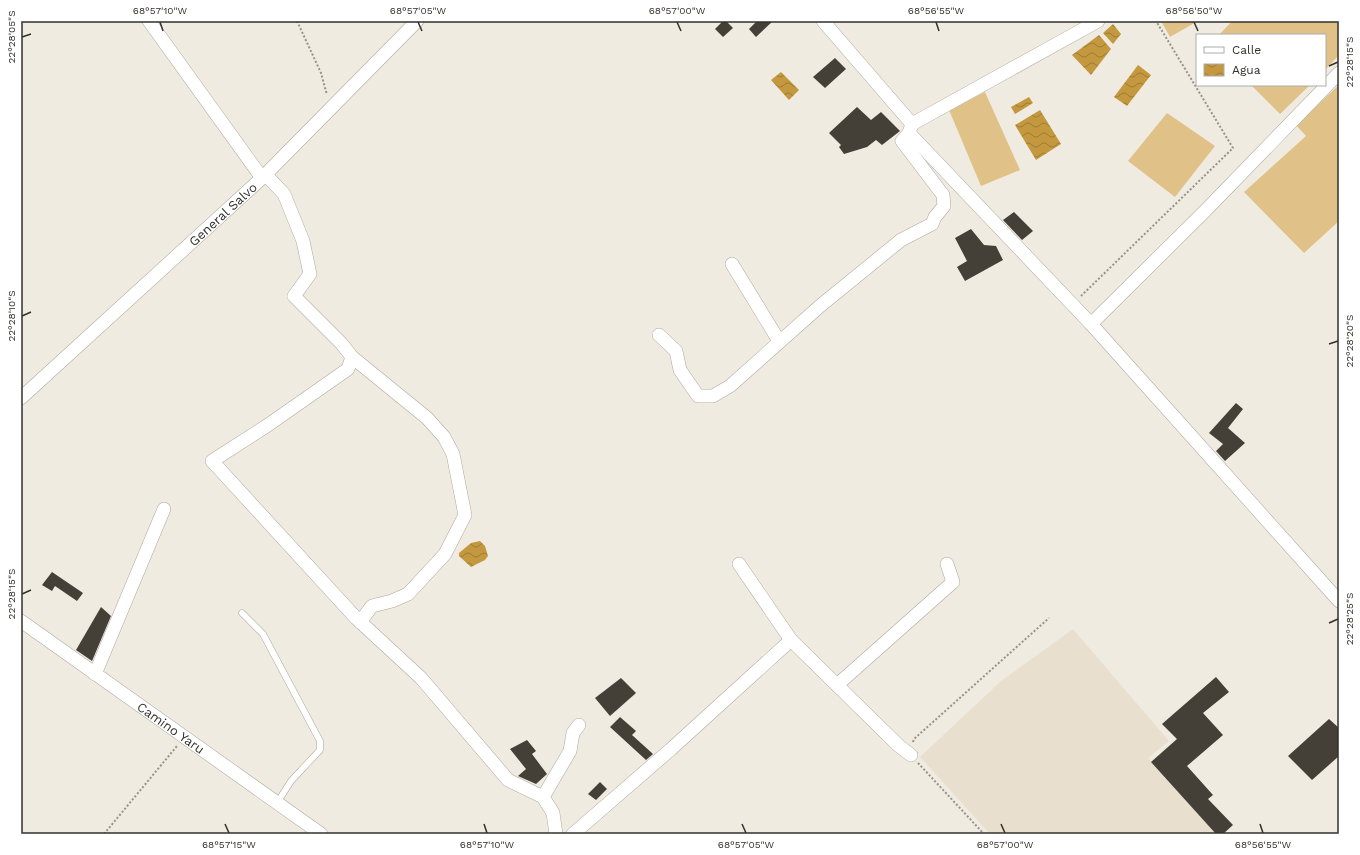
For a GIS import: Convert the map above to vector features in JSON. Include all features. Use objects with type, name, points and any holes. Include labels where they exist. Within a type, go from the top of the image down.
[{"type":"street","points":[[149,21],[264,176],[284,194],[303,241],[310,274],[294,296],[341,343],[352,357],[427,418],[444,437],[453,454],[465,515],[445,554],[408,594],[392,601],[372,606],[360,622]]},
{"type":"street","name":"General Salvo","points":[[21,398],[264,176],[331,110],[417,21]]},
{"type":"street","points":[[823,21],[911,129],[1071,306],[1090,324],[1339,601]]},
{"type":"street","points":[[659,335],[676,351],[680,370],[698,396],[713,396],[730,386],[779,341],[901,240],[932,224],[935,216],[944,206],[943,194],[902,141],[911,129],[1098,21]]},
{"type":"street","points":[[1090,324],[1205,211],[1339,73]]},
{"type":"street","points":[[732,264],[779,341]]},
{"type":"street","points":[[352,357],[348,369],[212,462],[360,622],[420,678],[508,780],[543,797],[553,813],[556,834]]},
{"type":"street","points":[[95,674],[164,509]]},
{"type":"street","points":[[739,564],[791,640],[898,746],[911,756]]},
{"type":"street","points":[[837,685],[953,582],[947,564]]},
{"type":"street","name":"Camino Yaru","points":[[21,621],[320,834]]},
{"type":"street","points":[[573,834],[670,750],[791,640]]},
{"type":"street","points":[[543,797],[570,751],[573,733],[579,726]]},
{"type":"lane","points":[[242,613],[263,634],[320,741],[320,750],[291,781],[277,803]]},
{"type":"path","points":[[297,21],[321,72],[331,110]]},
{"type":"path","points":[[1071,306],[1234,148],[1156,21]]},
{"type":"path","points":[[984,834],[911,756],[914,739],[1049,618]]},
{"type":"path","points":[[104,834],[184,737]]},
{"type":"shaded area","points":[[1161,21],[1198,21],[1170,37]]},
{"type":"shaded area","points":[[1232,21],[1339,21],[1339,55],[1326,69],[1326,34],[1220,34]]},
{"type":"shaded area","points":[[1339,85],[1339,221],[1304,253],[1244,192],[1306,136],[1296,125]]},
{"type":"shaded area","points":[[1252,86],[1309,86],[1280,114]]},
{"type":"shaded area","points":[[985,92],[1020,170],[981,186],[949,110]]},
{"type":"shaded area","points":[[1167,113],[1215,146],[1175,197],[1128,161]]},
{"type":"shaded area","points":[[1073,629],[1169,741],[1148,758],[1216,834],[990,834],[920,757],[1001,681]]},
{"type":"water","points":[[1113,24],[1121,34],[1113,44],[1103,33]]},
{"type":"water","points":[[1099,35],[1111,49],[1091,75],[1072,55]]},
{"type":"water","points":[[1138,65],[1151,75],[1127,106],[1114,97]]},
{"type":"water","points":[[781,72],[799,90],[789,100],[771,80]]},
{"type":"water","points":[[1029,97],[1033,103],[1015,114],[1011,107]]},
{"type":"water","points":[[1040,110],[1061,144],[1036,160],[1015,125]]},
{"type":"water","points":[[480,541],[485,546],[488,556],[485,560],[471,567],[459,556],[459,553],[471,543]]},
{"type":"building","points":[[723,21],[726,21],[733,28],[723,37],[715,29]]},
{"type":"building","points":[[757,21],[773,21],[756,37],[749,29]]},
{"type":"building","points":[[835,58],[846,69],[825,88],[813,77]]},
{"type":"building","points":[[857,107],[871,120],[881,112],[900,131],[882,145],[876,140],[867,147],[844,154],[839,147],[841,145],[829,133]]},
{"type":"building","points":[[1014,212],[1033,231],[1022,240],[1003,220]]},
{"type":"building","points":[[971,229],[984,245],[996,246],[1003,260],[965,281],[957,267],[967,261],[955,238]]},
{"type":"building","points":[[1236,403],[1243,409],[1228,428],[1245,443],[1225,461],[1216,451],[1223,444],[1209,433]]},
{"type":"building","points":[[52,572],[83,593],[77,601],[55,586],[52,591],[42,585]]},
{"type":"building","points":[[101,607],[111,616],[92,661],[76,650]]},
{"type":"building","points":[[1216,677],[1229,692],[1203,713],[1223,735],[1187,766],[1213,795],[1208,799],[1233,825],[1223,834],[1216,834],[1151,762],[1177,739],[1162,724]]},
{"type":"building","points":[[621,678],[636,693],[610,716],[595,698]]},
{"type":"building","points":[[620,717],[636,731],[632,735],[653,754],[646,760],[610,727]]},
{"type":"building","points":[[1329,719],[1339,728],[1339,756],[1312,780],[1288,756]]},
{"type":"building","points":[[527,740],[536,751],[532,754],[547,774],[536,784],[518,776],[526,769],[510,749]]},
{"type":"building","points":[[600,782],[607,789],[596,800],[588,794]]}]
